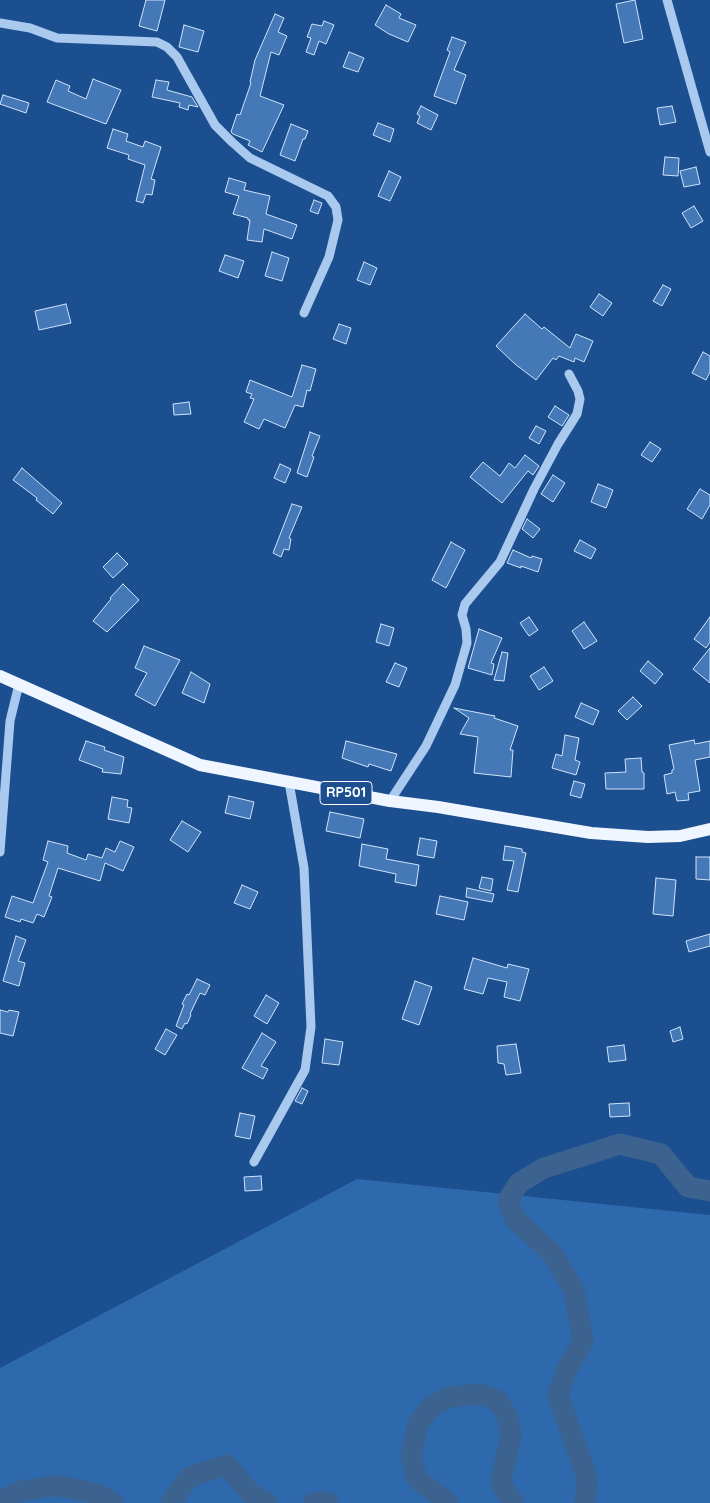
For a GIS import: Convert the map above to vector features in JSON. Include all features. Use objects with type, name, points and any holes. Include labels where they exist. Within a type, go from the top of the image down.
[{"type":"main road","name":"RP501","points":[[0,676],[200,765],[390,801],[438,807],[590,833],[648,837],[680,836],[710,829]]},
{"type":"street","points":[[667,0],[710,152]]},
{"type":"street","points":[[0,24],[30,28],[58,38],[156,42],[167,47],[177,57],[215,125],[232,142],[250,158],[328,196],[336,207],[338,220],[329,257],[304,312]]},
{"type":"street","points":[[390,801],[426,746],[455,685],[467,643],[462,615],[464,604],[500,562],[534,489],[558,444],[577,414],[580,399],[576,385],[569,374]]},
{"type":"street","points":[[0,852],[10,721],[19,684]]},
{"type":"street","points":[[254,1162],[305,1070],[311,1027],[304,868],[289,782]]},
{"type":"shaded area","points":[[357,1179],[710,1215],[710,1503],[0,1503],[0,1368]]},
{"type":"building","points":[[146,0],[165,0],[157,31],[139,26]]},
{"type":"building","points":[[635,0],[643,39],[624,43],[616,4]]},
{"type":"building","points":[[386,5],[401,14],[399,18],[416,25],[408,42],[389,34],[375,25]]},
{"type":"building","points":[[275,14],[284,18],[278,32],[287,36],[279,55],[271,52],[260,96],[284,105],[262,152],[248,145],[250,141],[231,132],[237,114],[240,115],[251,83],[255,60]]},
{"type":"building","points":[[324,21],[334,25],[326,44],[319,41],[314,55],[306,52],[311,38],[307,37],[312,24],[322,26]]},
{"type":"building","points":[[184,25],[204,31],[198,52],[179,47]]},
{"type":"building","points":[[452,37],[466,42],[454,70],[466,75],[456,104],[434,96],[450,52],[447,50]]},
{"type":"building","points":[[349,52],[364,58],[358,72],[343,67]]},
{"type":"building","points":[[93,79],[121,90],[106,124],[47,102],[56,80],[70,86],[68,91],[86,99]]},
{"type":"building","points":[[156,80],[169,82],[167,90],[192,97],[198,107],[189,105],[188,110],[179,107],[180,103],[152,97]]},
{"type":"building","points":[[3,95],[29,103],[26,113],[0,104]]},
{"type":"building","points":[[421,106],[438,115],[431,130],[417,123],[420,116],[417,114]]},
{"type":"building","points":[[672,106],[676,122],[660,125],[657,108]]},
{"type":"building","points":[[378,123],[394,129],[390,142],[373,135]]},
{"type":"building","points":[[291,124],[308,131],[295,161],[280,155]]},
{"type":"building","points":[[113,129],[128,134],[126,141],[143,147],[145,141],[161,147],[151,179],[155,180],[152,195],[146,194],[143,203],[136,201],[145,165],[128,159],[129,155],[107,148]]},
{"type":"building","points":[[665,157],[679,158],[678,176],[663,175]]},
{"type":"building","points":[[696,167],[700,184],[684,187],[680,171]]},
{"type":"building","points":[[389,171],[401,177],[390,201],[378,196]]},
{"type":"building","points":[[229,178],[246,183],[244,190],[270,196],[266,214],[297,225],[292,239],[264,229],[262,242],[247,240],[250,220],[233,214],[239,196],[225,192]]},
{"type":"building","points":[[314,200],[322,203],[318,214],[310,211]]},
{"type":"building","points":[[694,206],[703,221],[691,228],[682,213]]},
{"type":"building","points":[[272,252],[289,258],[282,281],[265,276]]},
{"type":"building","points":[[225,255],[244,261],[238,278],[219,271]]},
{"type":"building","points":[[364,262],[377,268],[370,285],[357,280]]},
{"type":"building","points":[[663,285],[671,289],[662,306],[653,301]]},
{"type":"building","points":[[599,294],[612,303],[603,316],[590,307]]},
{"type":"building","points":[[66,304],[71,323],[39,330],[35,311]]},
{"type":"building","points":[[525,314],[542,329],[544,327],[570,348],[576,334],[593,341],[584,362],[575,358],[574,362],[559,356],[556,360],[553,358],[536,380],[515,364],[496,346]]},
{"type":"building","points":[[339,324],[351,328],[346,344],[333,339]]},
{"type":"building","points":[[703,352],[710,356],[710,372],[706,380],[692,373]]},
{"type":"building","points":[[302,365],[316,369],[310,391],[307,390],[303,407],[295,405],[285,428],[264,419],[259,429],[244,422],[254,399],[250,398],[252,394],[246,392],[250,380],[292,397]]},
{"type":"building","points":[[189,402],[191,414],[174,415],[173,404]]},
{"type":"building","points":[[555,406],[569,415],[562,426],[548,417]]},
{"type":"building","points":[[536,426],[546,431],[539,444],[529,438]]},
{"type":"building","points":[[310,432],[320,436],[312,456],[314,457],[307,477],[297,473]]},
{"type":"building","points":[[650,442],[661,449],[652,462],[641,455]]},
{"type":"building","points":[[525,455],[539,466],[533,475],[528,471],[502,503],[470,477],[483,462],[500,476],[509,463],[515,468]]},
{"type":"building","points":[[280,464],[291,469],[285,483],[274,478]]},
{"type":"building","points":[[22,468],[62,503],[53,514],[36,500],[37,498],[13,480]]},
{"type":"building","points":[[553,475],[565,483],[553,502],[541,494]]},
{"type":"building","points":[[598,484],[613,490],[606,508],[591,502]]},
{"type":"building","points":[[700,489],[710,495],[710,505],[702,519],[687,509]]},
{"type":"building","points":[[292,504],[302,507],[289,538],[291,539],[289,550],[284,549],[281,557],[273,553]]},
{"type":"building","points":[[527,519],[540,529],[533,538],[522,529]]},
{"type":"building","points":[[580,540],[596,549],[591,559],[574,551]]},
{"type":"building","points":[[451,542],[465,550],[446,588],[432,580]]},
{"type":"building","points":[[513,550],[531,558],[532,556],[542,559],[538,572],[507,563]]},
{"type":"building","points":[[117,553],[128,564],[113,578],[103,567]]},
{"type":"building","points":[[123,584],[139,600],[107,632],[93,621]]},
{"type":"building","points":[[529,617],[538,630],[529,636],[520,623]]},
{"type":"building","points":[[710,617],[710,642],[706,648],[694,639]]},
{"type":"building","points":[[584,622],[597,641],[584,649],[572,631]]},
{"type":"building","points":[[381,624],[394,628],[389,646],[376,642]]},
{"type":"building","points":[[479,629],[502,638],[491,663],[494,664],[492,675],[468,668]]},
{"type":"building","points":[[144,646],[180,660],[155,706],[135,695],[147,673],[135,668]]},
{"type":"building","points":[[710,648],[710,683],[693,669]]},
{"type":"building","points":[[502,652],[508,653],[504,681],[494,680]]},
{"type":"building","points":[[648,661],[663,674],[655,684],[640,671]]},
{"type":"building","points":[[395,663],[407,668],[399,687],[386,682]]},
{"type":"building","points":[[544,667],[553,681],[539,690],[530,676]]},
{"type":"building","points":[[191,672],[210,684],[204,703],[182,693]]},
{"type":"building","points":[[633,697],[642,706],[627,720],[618,711]]},
{"type":"building","points":[[581,703],[599,711],[593,725],[575,717]]},
{"type":"building","points":[[454,708],[495,716],[494,718],[518,726],[510,750],[513,750],[511,777],[474,773],[478,737],[460,734],[469,718]]},
{"type":"building","points":[[565,735],[579,738],[575,760],[580,762],[576,775],[552,768],[556,754],[562,756]]},
{"type":"building","points":[[694,740],[695,744],[710,741],[710,757],[695,760],[700,791],[688,793],[689,800],[677,801],[675,792],[667,794],[664,775],[672,773],[674,769],[669,745]]},
{"type":"building","points":[[86,741],[105,747],[104,750],[124,757],[121,774],[102,772],[103,769],[79,760]]},
{"type":"building","points":[[346,741],[397,754],[391,771],[369,764],[368,767],[342,758]]},
{"type":"building","points":[[641,758],[642,772],[644,773],[644,789],[606,789],[605,773],[626,772],[625,759]]},
{"type":"building","points":[[574,781],[585,784],[581,798],[570,795]]},
{"type":"building","points":[[229,796],[254,802],[250,819],[225,813]]},
{"type":"building","points":[[112,797],[128,800],[127,807],[132,808],[129,823],[108,819]]},
{"type":"building","points":[[330,812],[364,819],[360,838],[326,831]]},
{"type":"building","points":[[182,821],[201,832],[188,852],[170,840]]},
{"type":"building","points":[[420,838],[437,841],[434,858],[417,855]]},
{"type":"building","points":[[48,841],[68,846],[67,853],[86,860],[88,854],[102,858],[106,848],[115,852],[120,841],[134,847],[123,871],[105,863],[100,881],[58,868],[49,896],[52,897],[44,917],[37,914],[33,923],[21,919],[20,922],[5,917],[12,896],[33,903],[48,862],[43,860]]},
{"type":"building","points":[[362,844],[388,849],[386,859],[419,865],[416,886],[395,882],[396,874],[359,866]]},
{"type":"building","points":[[505,846],[522,849],[522,852],[526,853],[518,892],[507,890],[514,861],[503,860]]},
{"type":"building","points":[[696,857],[710,857],[710,880],[696,879]]},
{"type":"building","points":[[482,877],[493,879],[491,891],[479,888]]},
{"type":"building","points":[[656,878],[676,880],[673,916],[653,914]]},
{"type":"building","points":[[242,885],[258,892],[250,909],[234,903]]},
{"type":"building","points":[[467,888],[494,894],[492,902],[466,897]]},
{"type":"building","points":[[440,896],[468,902],[464,920],[436,914]]},
{"type":"building","points":[[710,934],[710,946],[689,952],[686,941]]},
{"type":"building","points":[[16,936],[26,940],[18,961],[25,963],[19,986],[3,981]]},
{"type":"building","points":[[473,958],[507,968],[508,964],[529,969],[520,1001],[504,997],[507,982],[488,978],[483,994],[464,989]]},
{"type":"building","points":[[197,979],[210,985],[205,995],[200,993],[187,1024],[185,1023],[182,1029],[176,1026],[184,1005],[182,1004]]},
{"type":"building","points":[[415,981],[432,987],[419,1025],[402,1019]]},
{"type":"building","points":[[266,995],[279,1003],[267,1024],[254,1016]]},
{"type":"building","points":[[0,1010],[19,1012],[13,1036],[0,1033]]},
{"type":"building","points":[[680,1027],[683,1039],[673,1042],[670,1031]]},
{"type":"building","points":[[166,1029],[177,1035],[165,1055],[155,1049]]},
{"type":"building","points":[[262,1033],[276,1042],[261,1066],[268,1069],[263,1079],[242,1068]]},
{"type":"building","points":[[325,1039],[343,1042],[339,1065],[322,1063]]},
{"type":"building","points":[[516,1044],[521,1073],[506,1075],[504,1064],[498,1063],[497,1046]]},
{"type":"building","points":[[624,1045],[626,1060],[609,1062],[607,1047]]},
{"type":"building","points":[[302,1088],[308,1091],[302,1104],[295,1101]]},
{"type":"building","points":[[629,1103],[630,1116],[610,1117],[609,1104]]},
{"type":"building","points":[[240,1113],[255,1116],[250,1139],[235,1136]]},
{"type":"building","points":[[261,1176],[262,1190],[245,1191],[244,1177]]},
{"type":"waterway","points":[[585,1503],[587,1478],[558,1395],[567,1369],[583,1341],[574,1290],[552,1253],[515,1219],[508,1200],[519,1183],[544,1168],[620,1144],[661,1154],[688,1187],[710,1191]]},
{"type":"waterway","points":[[448,1503],[417,1479],[411,1456],[418,1424],[431,1407],[449,1397],[480,1394],[498,1401],[508,1418],[511,1436],[502,1476],[502,1485],[513,1503]]},
{"type":"waterway","points":[[171,1503],[189,1477],[227,1465],[251,1494],[267,1503]]},
{"type":"waterway","points":[[2,1503],[3,1500],[21,1491],[51,1486],[71,1488],[101,1495],[113,1503]]},
{"type":"waterway","points":[[313,1503],[328,1503]]}]
